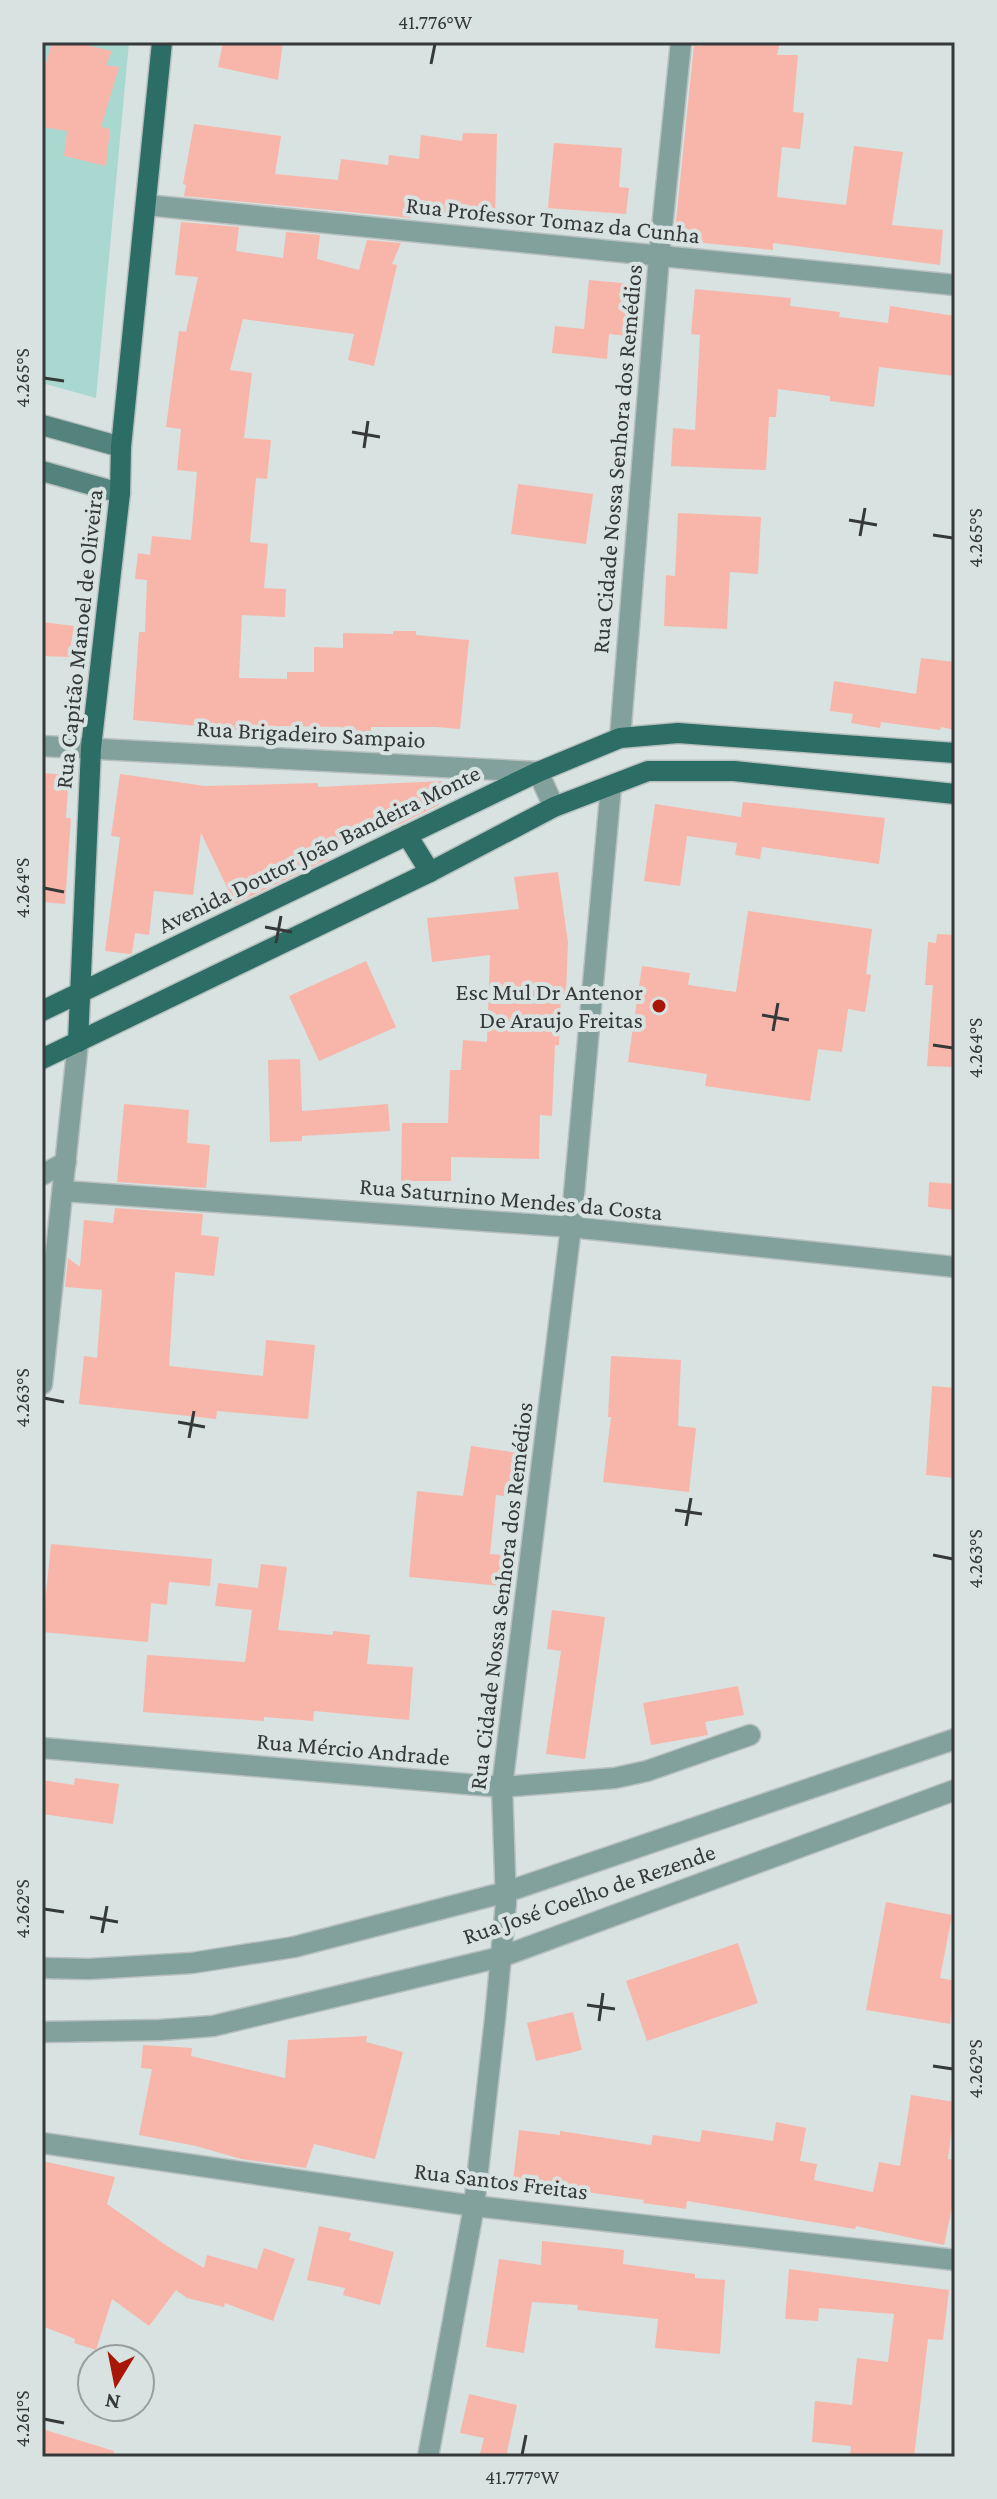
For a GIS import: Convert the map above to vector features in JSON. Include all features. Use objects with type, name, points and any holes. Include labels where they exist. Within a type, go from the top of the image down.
[{"type":"main road","name":"Rua Capitão Manoel de Oliveira","points":[[78,1042],[91,748],[120,493],[121,447],[162,42]]},
{"type":"main road","name":"Avenida Doutor João Bandeira Monte","points":[[42,1011],[538,772],[620,738],[678,733],[955,753]]},
{"type":"main road","points":[[733,737],[734,771]]},
{"type":"main road","points":[[42,1059],[430,872],[554,807],[648,771],[734,771],[955,794]]},
{"type":"main road","points":[[407,835],[430,872]]},
{"type":"street","name":"Rua Cidade Nossa Senhora dos Remédios","points":[[620,738],[659,257],[681,42]]},
{"type":"street","name":"Rua Professor Tomaz da Cunha","points":[[146,205],[955,285]]},
{"type":"street","points":[[42,425],[121,447]]},
{"type":"street","points":[[42,471],[120,493]]},
{"type":"street","name":"Rua Brigadeiro Sampaio","points":[[42,746],[538,772]]},
{"type":"street","points":[[538,772],[554,807]]},
{"type":"street","name":"Rua Cidade Nossa Senhora dos Remédios","points":[[428,2457],[474,2206],[506,1892],[502,1787],[571,1227],[611,786]]},
{"type":"street","name":"Rua Capitão Manoel de Oliveira","points":[[42,1384],[78,1042]]},
{"type":"street","points":[[42,1175],[66,1162]]},
{"type":"street","name":"Rua Saturnino Mendes da Costa","points":[[63,1191],[571,1227],[955,1267]]},
{"type":"street","name":"Rua Mércio Andrade","points":[[42,1748],[502,1787],[615,1778],[647,1771],[750,1735]]},
{"type":"street","name":"Rua José Coelho de Rezende","points":[[42,1968],[134,1968],[225,1960],[294,1947],[506,1892],[955,1739]]},
{"type":"street","name":"Rua José Coelho de Rezende","points":[[42,2032],[213,2026],[501,1957],[955,1790]]},
{"type":"street","name":"Rua Santos Freitas","points":[[42,2143],[474,2206],[955,2260]]},
{"type":"shaded area","points":[[42,42],[129,42],[96,398],[42,383]]},
{"type":"building","points":[[52,42],[74,42],[112,51],[106,65],[119,67],[101,127],[110,129],[106,166],[64,156],[67,131],[42,127],[42,77]]},
{"type":"building","points":[[223,42],[283,42],[278,80],[218,67]]},
{"type":"building","points":[[703,42],[780,42],[777,55],[798,55],[793,112],[804,113],[800,149],[782,147],[777,197],[846,205],[854,146],[903,152],[892,225],[943,230],[940,265],[773,243],[773,250],[674,240],[694,45],[702,46]]},
{"type":"building","points":[[194,124],[281,136],[275,174],[338,180],[341,159],[388,165],[389,155],[419,159],[421,135],[462,141],[463,133],[497,134],[495,219],[413,212],[411,218],[184,196],[186,185],[183,184]]},
{"type":"building","points":[[554,143],[622,148],[619,187],[629,188],[626,214],[548,208]]},
{"type":"building","points":[[181,222],[239,227],[236,251],[283,258],[286,232],[320,235],[317,259],[359,270],[367,240],[401,243],[392,264],[397,265],[374,366],[348,360],[354,334],[243,319],[230,370],[252,373],[244,438],[271,440],[267,479],[256,478],[250,542],[268,544],[264,588],[286,589],[285,617],[242,615],[239,678],[287,679],[287,672],[314,672],[314,647],[343,648],[343,633],[416,631],[416,635],[469,640],[460,729],[371,727],[371,732],[342,732],[342,727],[280,726],[280,730],[198,730],[198,726],[133,720],[139,632],[145,632],[147,580],[135,579],[138,553],[150,555],[152,536],[191,540],[197,472],[177,470],[181,429],[166,427],[179,331],[186,332],[198,277],[175,275]]},
{"type":"building","points":[[589,280],[632,284],[626,336],[609,334],[607,359],[552,353],[555,326],[584,329]]},
{"type":"building","points":[[695,289],[791,298],[790,306],[840,312],[839,317],[888,323],[890,306],[955,316],[955,376],[879,367],[874,407],[830,401],[830,396],[778,389],[776,417],[769,417],[766,470],[671,466],[673,428],[695,430],[700,335],[691,334]]},
{"type":"building","points":[[518,484],[593,494],[586,544],[511,534]]},
{"type":"building","points":[[678,513],[761,517],[758,574],[730,572],[727,629],[664,626],[666,575],[675,576]]},
{"type":"building","points":[[42,622],[74,626],[69,657],[42,656]]},
{"type":"building","points":[[921,658],[955,662],[955,730],[881,722],[880,728],[851,723],[853,714],[830,711],[834,681],[916,694]]},
{"type":"building","points":[[42,773],[69,775],[66,818],[71,818],[65,904],[42,902]]},
{"type":"building","points":[[120,774],[205,786],[318,783],[318,787],[442,781],[439,805],[400,824],[324,851],[328,859],[235,904],[201,833],[193,895],[154,891],[149,935],[135,933],[130,954],[105,951],[120,837],[111,836]]},
{"type":"building","points":[[743,802],[885,818],[879,864],[762,847],[760,859],[735,855],[737,843],[687,836],[680,886],[644,881],[655,804],[741,817]]},
{"type":"building","points":[[558,872],[568,942],[566,994],[561,994],[559,1045],[555,1045],[552,1116],[540,1115],[539,1159],[451,1157],[451,1181],[401,1181],[402,1123],[448,1123],[450,1070],[461,1070],[463,1040],[487,1042],[490,955],[432,962],[427,918],[519,909],[514,877]]},
{"type":"building","points":[[748,911],[872,929],[866,974],[871,975],[865,1012],[848,1009],[842,1052],[818,1049],[810,1101],[705,1086],[707,1074],[628,1062],[642,966],[690,973],[688,985],[736,992]]},
{"type":"building","points":[[937,934],[955,935],[955,1067],[927,1066],[933,985],[925,985],[928,942],[936,943]]},
{"type":"building","points":[[366,961],[396,1027],[319,1061],[289,996]]},
{"type":"building","points":[[300,1059],[302,1111],[388,1104],[390,1131],[302,1136],[302,1141],[270,1142],[268,1060]]},
{"type":"building","points":[[124,1104],[189,1110],[187,1143],[210,1145],[206,1188],[117,1182]]},
{"type":"building","points":[[929,1182],[955,1184],[955,1210],[928,1207]]},
{"type":"building","points":[[115,1208],[203,1214],[201,1235],[219,1237],[214,1276],[175,1272],[169,1366],[263,1376],[266,1340],[315,1345],[308,1419],[217,1411],[216,1419],[79,1404],[84,1356],[97,1358],[102,1290],[65,1287],[68,1258],[80,1267],[84,1220],[113,1223]]},
{"type":"building","points":[[611,1356],[681,1360],[678,1426],[696,1428],[689,1492],[603,1482],[611,1417],[608,1417]]},
{"type":"building","points":[[932,1386],[955,1388],[955,1478],[926,1475]]},
{"type":"building","points":[[471,1446],[518,1453],[511,1497],[496,1495],[490,1554],[503,1555],[501,1586],[409,1577],[417,1491],[463,1496]]},
{"type":"building","points":[[51,1544],[212,1559],[210,1586],[169,1582],[167,1605],[151,1603],[148,1642],[42,1632]]},
{"type":"building","points":[[261,1564],[287,1567],[278,1630],[370,1635],[367,1664],[413,1667],[409,1720],[314,1711],[313,1721],[264,1717],[264,1721],[143,1712],[147,1655],[245,1662],[252,1610],[215,1606],[218,1583],[258,1588]]},
{"type":"building","points":[[552,1610],[605,1617],[585,1759],[546,1754],[561,1651],[547,1649]]},
{"type":"building","points":[[738,1686],[744,1715],[705,1722],[708,1735],[651,1745],[643,1703]]},
{"type":"building","points":[[75,1778],[119,1784],[113,1824],[42,1814],[42,1780],[74,1785]]},
{"type":"building","points":[[886,1902],[952,1915],[940,1978],[955,1981],[950,2024],[866,2010]]},
{"type":"building","points":[[738,1943],[758,2003],[647,2041],[626,1981]]},
{"type":"building","points":[[573,2012],[582,2050],[536,2061],[527,2023]]},
{"type":"building","points":[[367,2036],[366,2042],[403,2052],[375,2159],[314,2144],[306,2168],[241,2159],[139,2135],[152,2069],[141,2068],[143,2045],[192,2048],[191,2056],[285,2078],[288,2040]]},
{"type":"building","points":[[911,2095],[955,2102],[948,2159],[955,2160],[955,2193],[944,2245],[856,2226],[855,2229],[687,2201],[686,2209],[643,2203],[644,2200],[513,2182],[519,2130],[560,2135],[560,2131],[651,2145],[653,2135],[700,2142],[702,2130],[773,2141],[776,2122],[806,2128],[800,2161],[817,2164],[814,2180],[873,2192],[879,2162],[900,2166]]},
{"type":"building","points":[[42,2161],[115,2177],[107,2204],[204,2268],[207,2255],[257,2269],[264,2248],[295,2259],[273,2321],[225,2303],[224,2307],[187,2298],[176,2290],[149,2326],[112,2299],[98,2343],[76,2344],[75,2339],[42,2326]]},
{"type":"building","points":[[319,2226],[351,2233],[349,2240],[394,2252],[380,2305],[343,2295],[345,2288],[307,2280]]},
{"type":"building","points":[[542,2241],[624,2250],[623,2264],[695,2274],[695,2278],[725,2280],[720,2354],[655,2348],[658,2319],[577,2310],[578,2305],[532,2302],[524,2353],[486,2347],[499,2259],[541,2265]]},
{"type":"building","points":[[789,2269],[949,2290],[943,2340],[928,2339],[914,2457],[850,2457],[851,2446],[812,2442],[815,2401],[852,2405],[857,2358],[888,2362],[894,2314],[819,2308],[818,2321],[785,2319]]},
{"type":"building","points":[[469,2394],[517,2405],[506,2457],[479,2457],[484,2438],[460,2433]]},
{"type":"building","points":[[42,2429],[114,2451],[113,2457],[42,2457]]},
{"type":"place","name":"Esc Mul Dr Antenor De Araujo Freitas","points":[[659,1006]]}]
